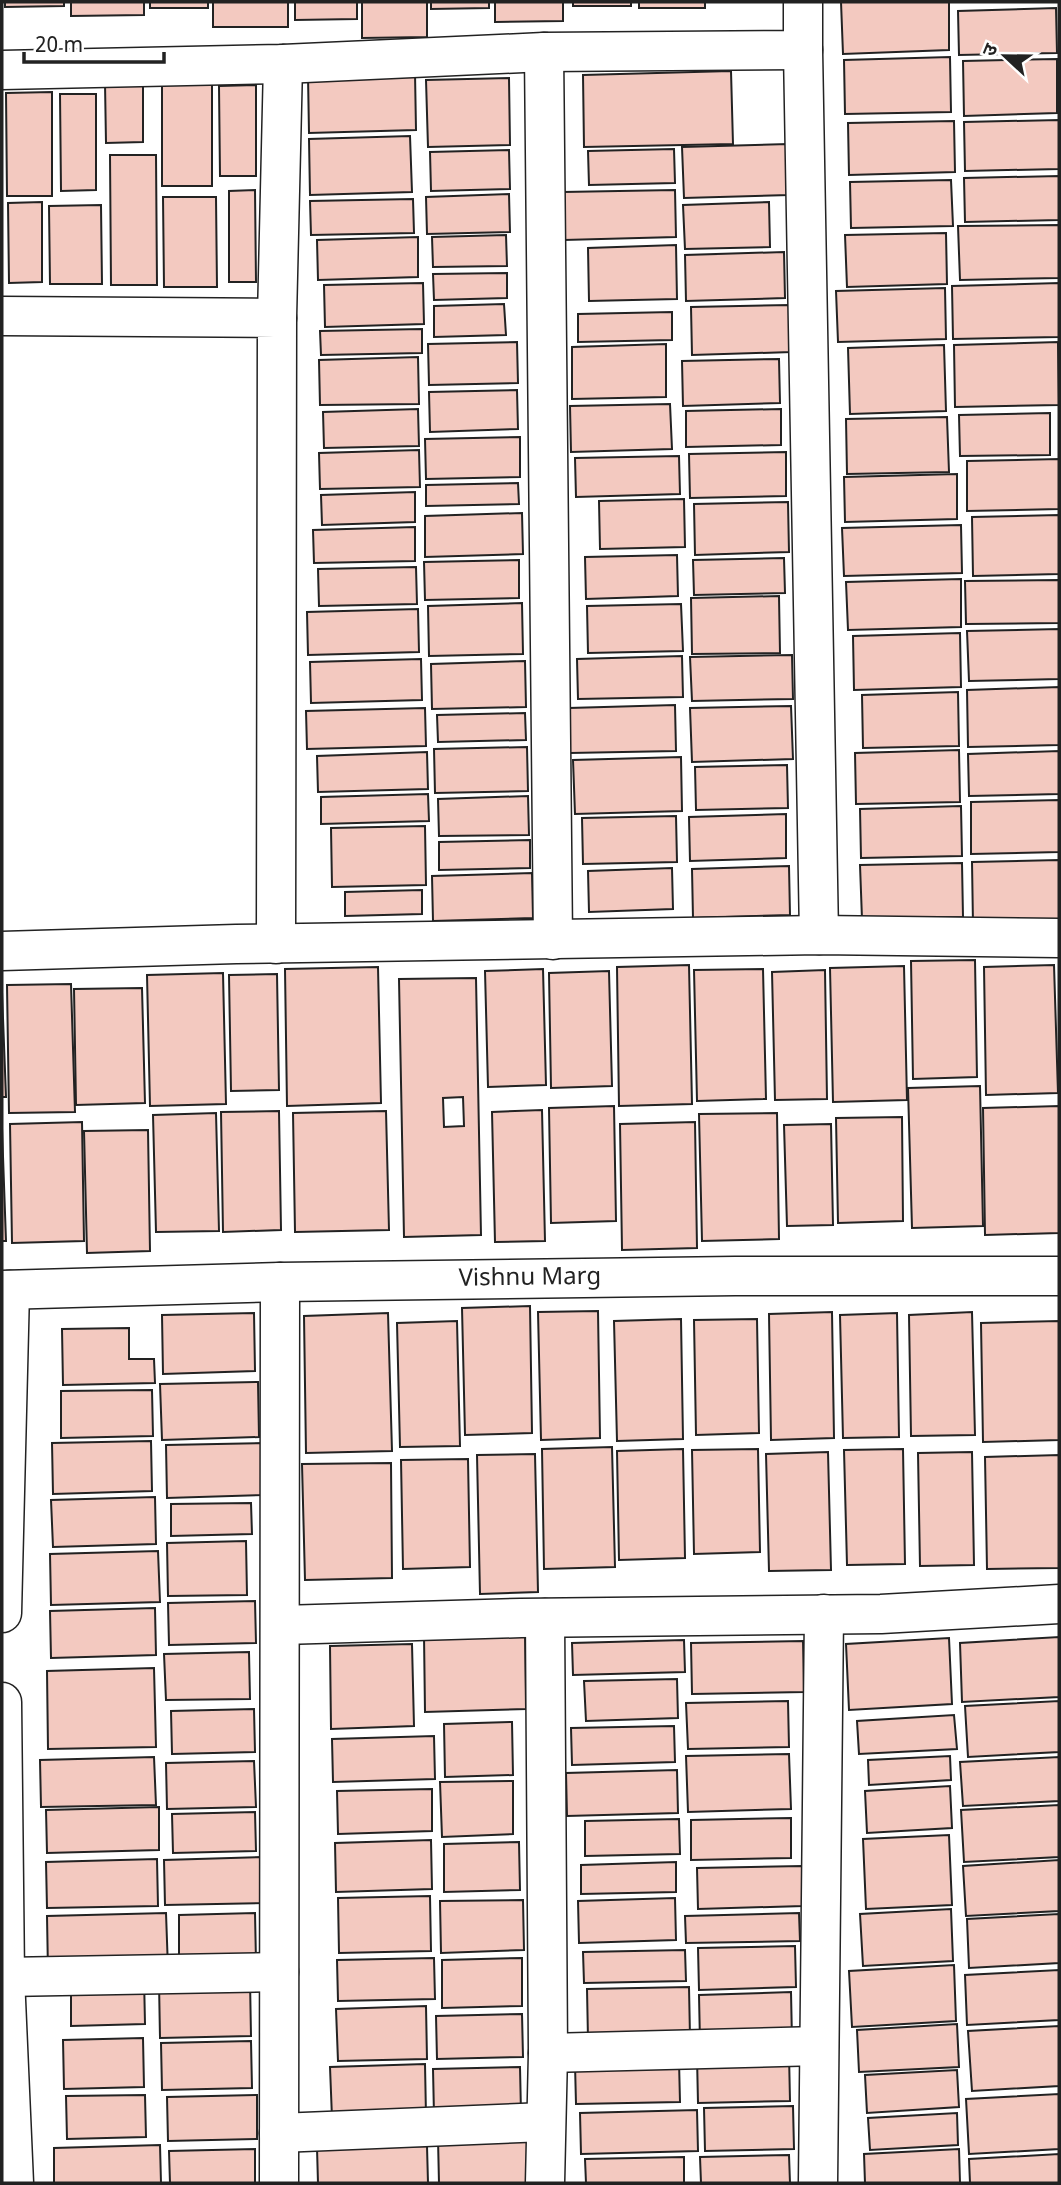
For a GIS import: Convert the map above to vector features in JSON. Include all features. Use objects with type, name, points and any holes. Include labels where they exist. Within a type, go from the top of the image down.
[{"type":"street","points":[[803,2],[819,935]]},
{"type":"street","points":[[2,70],[283,64],[544,52],[803,50]]},
{"type":"street","points":[[544,52],[553,940]]},
{"type":"street","points":[[276,944],[277,318],[283,64]]},
{"type":"street","points":[[2,316],[277,318]]},
{"type":"street","points":[[2,951],[819,935],[1059,938]]},
{"type":"street","name":"Vishnu Marg","points":[[6,1290],[280,1282],[735,1276],[1059,1276]]},
{"type":"street","points":[[279,2183],[282,1625],[280,1282]]},
{"type":"street","points":[[2,1613],[6,1290]]},
{"type":"street","points":[[282,1625],[545,1618],[881,1614],[1059,1604]]},
{"type":"street","points":[[818,2183],[824,1614]]},
{"type":"street","points":[[545,1618],[548,2053],[545,2183]]},
{"type":"street","points":[[2,1702],[5,1977],[14,2183]]},
{"type":"street","points":[[5,1977],[279,1972]]},
{"type":"street","points":[[548,2053],[819,2046]]},
{"type":"street","points":[[278,2133],[545,2122]]},
{"type":"building","points":[[5,2],[64,2],[64,6],[5,7]]},
{"type":"building","points":[[71,2],[144,2],[144,15],[71,16]]},
{"type":"building","points":[[150,2],[208,2],[208,8],[150,8]]},
{"type":"building","points":[[213,2],[288,2],[288,27],[213,27]]},
{"type":"building","points":[[295,2],[357,2],[357,19],[295,20]]},
{"type":"building","points":[[362,2],[427,2],[427,37],[362,38]]},
{"type":"building","points":[[431,2],[489,2],[489,8],[431,9]]},
{"type":"building","points":[[495,2],[563,2],[563,21],[495,22]]},
{"type":"building","points":[[573,2],[631,2],[631,6],[573,6]]},
{"type":"building","points":[[639,2],[705,2],[705,8],[639,8]]},
{"type":"building","points":[[841,2],[949,2],[949,50],[843,54]]},
{"type":"building","points":[[1056,8],[1057,53],[959,55],[958,11]]},
{"type":"building","points":[[950,57],[951,112],[845,114],[844,60]]},
{"type":"building","points":[[1057,59],[1057,113],[964,116],[963,61]]},
{"type":"building","points":[[731,71],[733,144],[584,147],[583,75]]},
{"type":"building","points":[[415,73],[416,130],[309,133],[308,76]]},
{"type":"building","points":[[509,78],[510,145],[428,147],[426,80]]},
{"type":"building","points":[[212,79],[212,186],[162,186],[162,80]]},
{"type":"building","points":[[143,82],[143,142],[106,143],[105,83]]},
{"type":"building","points":[[256,85],[256,176],[220,176],[219,86]]},
{"type":"building","points":[[52,92],[52,196],[7,196],[6,93]]},
{"type":"building","points":[[60,94],[96,94],[96,190],[61,191]]},
{"type":"building","points":[[1059,120],[1059,169],[965,171],[964,122]]},
{"type":"building","points":[[954,121],[955,172],[849,175],[848,123]]},
{"type":"building","points":[[410,136],[412,192],[310,195],[309,139]]},
{"type":"building","points":[[788,144],[789,195],[684,198],[682,147]]},
{"type":"building","points":[[674,149],[675,183],[589,185],[588,151]]},
{"type":"building","points":[[509,150],[510,189],[431,191],[430,152]]},
{"type":"building","points":[[110,155],[156,155],[157,285],[111,285]]},
{"type":"building","points":[[1059,176],[1059,220],[965,222],[964,178]]},
{"type":"building","points":[[951,180],[953,226],[851,228],[850,182]]},
{"type":"building","points":[[255,190],[256,282],[229,282],[229,191]]},
{"type":"building","points":[[675,190],[676,237],[564,240],[563,192]]},
{"type":"building","points":[[509,194],[510,232],[427,234],[426,197]]},
{"type":"building","points":[[163,197],[216,197],[217,287],[164,287]]},
{"type":"building","points":[[413,199],[414,233],[311,235],[310,201]]},
{"type":"building","points":[[42,202],[42,282],[9,283],[8,203]]},
{"type":"building","points":[[769,202],[770,247],[685,249],[683,205]]},
{"type":"building","points":[[101,205],[102,284],[50,284],[49,206]]},
{"type":"building","points":[[1059,225],[1059,278],[960,280],[958,226]]},
{"type":"building","points":[[946,233],[947,284],[847,287],[845,235]]},
{"type":"building","points":[[506,235],[507,266],[433,267],[432,237]]},
{"type":"building","points":[[418,237],[418,277],[318,280],[317,240]]},
{"type":"building","points":[[676,245],[677,299],[589,301],[588,248]]},
{"type":"building","points":[[784,252],[785,298],[686,301],[685,255]]},
{"type":"building","points":[[507,273],[507,298],[434,300],[433,274]]},
{"type":"building","points":[[423,283],[424,324],[325,327],[324,285]]},
{"type":"building","points":[[1059,283],[1059,337],[953,339],[952,286]]},
{"type":"building","points":[[945,288],[946,339],[838,342],[836,291]]},
{"type":"building","points":[[504,304],[506,335],[434,337],[434,306]]},
{"type":"building","points":[[790,305],[791,352],[692,355],[691,307]]},
{"type":"building","points":[[672,312],[672,340],[578,342],[578,314]]},
{"type":"building","points":[[422,329],[422,353],[321,355],[320,331]]},
{"type":"building","points":[[517,342],[518,383],[429,385],[428,344]]},
{"type":"building","points":[[1058,342],[1059,405],[955,407],[954,345]]},
{"type":"building","points":[[666,344],[666,397],[572,399],[572,347]]},
{"type":"building","points":[[944,345],[946,411],[850,414],[848,348]]},
{"type":"building","points":[[418,357],[419,404],[320,405],[319,360]]},
{"type":"building","points":[[779,359],[780,403],[683,406],[682,361]]},
{"type":"building","points":[[517,390],[518,429],[430,432],[429,392]]},
{"type":"building","points":[[670,404],[672,449],[571,452],[570,406]]},
{"type":"building","points":[[418,409],[419,446],[324,448],[323,412]]},
{"type":"building","points":[[781,409],[781,445],[686,447],[686,411]]},
{"type":"building","points":[[1050,413],[1050,455],[960,456],[959,415]]},
{"type":"building","points":[[947,417],[949,472],[847,474],[846,419]]},
{"type":"building","points":[[520,437],[520,477],[426,479],[425,439]]},
{"type":"building","points":[[419,450],[420,487],[320,489],[319,453]]},
{"type":"building","points":[[786,452],[786,496],[690,498],[689,454]]},
{"type":"building","points":[[679,456],[680,494],[576,497],[575,458]]},
{"type":"building","points":[[1059,459],[1059,509],[967,511],[967,461]]},
{"type":"building","points":[[957,474],[957,519],[845,522],[844,477]]},
{"type":"building","points":[[518,483],[519,504],[426,506],[426,485]]},
{"type":"building","points":[[415,492],[415,522],[322,525],[321,495]]},
{"type":"building","points":[[684,499],[685,547],[600,549],[599,501]]},
{"type":"building","points":[[788,502],[789,552],[695,555],[694,504]]},
{"type":"building","points":[[522,513],[523,554],[425,557],[425,516]]},
{"type":"building","points":[[1059,515],[1059,574],[973,576],[972,517]]},
{"type":"building","points":[[961,525],[962,573],[844,576],[842,528]]},
{"type":"building","points":[[415,527],[415,561],[314,563],[313,530]]},
{"type":"building","points":[[677,555],[678,596],[586,599],[585,557]]},
{"type":"building","points":[[784,558],[785,593],[694,595],[693,560]]},
{"type":"building","points":[[519,560],[519,598],[425,600],[424,562]]},
{"type":"building","points":[[416,567],[417,604],[319,606],[318,569]]},
{"type":"building","points":[[961,579],[961,627],[848,630],[846,582]]},
{"type":"building","points":[[1059,580],[1059,623],[966,624],[965,581]]},
{"type":"building","points":[[779,596],[780,653],[692,654],[691,598]]},
{"type":"building","points":[[522,603],[523,654],[429,656],[428,606]]},
{"type":"building","points":[[681,604],[683,651],[588,653],[587,606]]},
{"type":"building","points":[[418,609],[419,652],[308,655],[307,612]]},
{"type":"building","points":[[1059,629],[1059,679],[969,681],[967,631]]},
{"type":"building","points":[[960,633],[961,687],[854,690],[853,636]]},
{"type":"building","points":[[792,655],[793,699],[692,701],[690,657]]},
{"type":"building","points":[[682,656],[683,697],[578,699],[577,659]]},
{"type":"building","points":[[421,659],[422,700],[311,703],[310,662]]},
{"type":"building","points":[[525,661],[526,707],[432,709],[431,664]]},
{"type":"building","points":[[1059,687],[1059,745],[968,747],[967,690]]},
{"type":"building","points":[[958,692],[959,746],[863,748],[862,695]]},
{"type":"building","points":[[675,705],[676,751],[570,753],[569,708]]},
{"type":"building","points":[[791,706],[793,759],[692,762],[690,708]]},
{"type":"building","points":[[425,708],[426,746],[307,749],[306,711]]},
{"type":"building","points":[[525,713],[526,740],[438,742],[437,715]]},
{"type":"building","points":[[527,747],[528,791],[435,793],[434,749]]},
{"type":"building","points":[[959,750],[960,802],[856,804],[855,753]]},
{"type":"building","points":[[1059,751],[1059,794],[969,796],[968,754]]},
{"type":"building","points":[[427,752],[428,789],[318,792],[317,756]]},
{"type":"building","points":[[681,757],[682,811],[575,814],[573,760]]},
{"type":"building","points":[[787,765],[788,808],[696,810],[695,767]]},
{"type":"building","points":[[428,794],[429,821],[321,824],[321,797]]},
{"type":"building","points":[[528,796],[529,835],[439,836],[438,799]]},
{"type":"building","points":[[1059,800],[1059,852],[971,854],[971,802]]},
{"type":"building","points":[[961,806],[962,856],[861,858],[860,809]]},
{"type":"building","points":[[786,814],[786,858],[690,861],[689,817]]},
{"type":"building","points":[[676,816],[677,862],[583,864],[582,818]]},
{"type":"building","points":[[425,826],[426,885],[332,887],[331,828]]},
{"type":"building","points":[[530,840],[530,868],[439,870],[439,842]]},
{"type":"building","points":[[1059,860],[1059,924],[973,925],[972,862]]},
{"type":"building","points":[[962,863],[963,917],[862,919],[860,865]]},
{"type":"building","points":[[789,866],[790,915],[693,918],[692,869]]},
{"type":"building","points":[[672,868],[673,909],[589,912],[588,871]]},
{"type":"building","points":[[532,873],[533,918],[433,921],[432,876]]},
{"type":"building","points":[[422,890],[422,914],[345,916],[345,892]]},
{"type":"building","points":[[975,960],[977,1077],[913,1079],[911,961]]},
{"type":"building","points":[[689,965],[692,1104],[619,1106],[617,967]]},
{"type":"building","points":[[1054,965],[1058,1093],[986,1095],[984,967]]},
{"type":"building","points":[[904,966],[907,1100],[833,1102],[830,968]]},
{"type":"building","points":[[378,967],[381,1103],[287,1106],[285,969]]},
{"type":"building","points":[[543,969],[546,1085],[488,1087],[485,971]]},
{"type":"building","points":[[763,969],[766,1099],[697,1101],[694,970]]},
{"type":"building","points":[[825,970],[827,1099],[775,1100],[772,972]]},
{"type":"building","points":[[609,971],[612,1086],[551,1088],[549,973]]},
{"type":"building","points":[[223,973],[226,1104],[150,1106],[147,975]]},
{"type":"building","points":[[277,974],[279,1090],[231,1091],[229,975]]},
{"type":"building","points":[[476,978],[481,1235],[404,1237],[399,979]],"holes":[[[463,1097],[464,1126],[444,1127],[443,1098]]]},
{"type":"building","points":[[71,984],[75,1112],[9,1113],[7,985]]},
{"type":"building","points":[[142,988],[145,1103],[76,1105],[74,989]]},
{"type":"building","points":[[2,992],[6,1097],[2,1097]]},
{"type":"building","points":[[980,1086],[983,1226],[912,1228],[908,1088]]},
{"type":"building","points":[[614,1106],[616,1221],[551,1223],[549,1108]]},
{"type":"building","points":[[1059,1106],[1059,1233],[985,1235],[983,1108]]},
{"type":"building","points":[[542,1110],[545,1241],[495,1242],[492,1112]]},
{"type":"building","points":[[279,1111],[281,1230],[223,1232],[221,1112]]},
{"type":"building","points":[[386,1111],[389,1230],[295,1232],[293,1113]]},
{"type":"building","points":[[216,1113],[219,1231],[156,1232],[153,1115]]},
{"type":"building","points":[[777,1113],[779,1239],[702,1241],[699,1114]]},
{"type":"building","points":[[902,1117],[903,1221],[838,1223],[836,1118]]},
{"type":"building","points":[[82,1122],[84,1241],[12,1243],[10,1124]]},
{"type":"building","points":[[695,1122],[697,1248],[622,1250],[620,1124]]},
{"type":"building","points":[[831,1124],[833,1225],[787,1226],[784,1125]]},
{"type":"building","points":[[2,1128],[6,1241],[2,1241]]},
{"type":"building","points":[[148,1130],[150,1251],[87,1253],[84,1131]]},
{"type":"building","points":[[530,1306],[532,1433],[465,1435],[462,1308]]},
{"type":"building","points":[[598,1311],[600,1438],[541,1440],[538,1312]]},
{"type":"building","points":[[832,1312],[834,1438],[771,1440],[769,1314]]},
{"type":"building","points":[[972,1312],[975,1435],[911,1436],[909,1315]]},
{"type":"building","points":[[254,1313],[255,1371],[163,1374],[162,1315]]},
{"type":"building","points":[[388,1313],[392,1451],[306,1453],[304,1316]]},
{"type":"building","points":[[897,1313],[899,1437],[843,1438],[840,1315]]},
{"type":"building","points":[[681,1319],[683,1439],[617,1441],[614,1321]]},
{"type":"building","points":[[757,1319],[759,1433],[696,1435],[694,1320]]},
{"type":"building","points":[[457,1321],[460,1446],[400,1447],[397,1323]]},
{"type":"building","points":[[1059,1321],[1059,1440],[983,1442],[981,1323]]},
{"type":"building","points":[[129,1328],[129,1359],[154,1359],[155,1383],[63,1385],[62,1329]]},
{"type":"building","points":[[258,1382],[259,1437],[162,1440],[160,1384]]},
{"type":"building","points":[[152,1390],[153,1436],[61,1438],[61,1391]]},
{"type":"building","points":[[151,1441],[152,1491],[53,1494],[52,1443]]},
{"type":"building","points":[[263,1443],[264,1495],[167,1498],[166,1445]]},
{"type":"building","points":[[612,1447],[615,1567],[544,1569],[542,1449]]},
{"type":"building","points":[[683,1449],[685,1558],[619,1560],[617,1451]]},
{"type":"building","points":[[758,1449],[760,1552],[694,1554],[692,1450]]},
{"type":"building","points":[[903,1449],[905,1564],[847,1565],[844,1450]]},
{"type":"building","points":[[828,1452],[831,1570],[769,1571],[766,1454]]},
{"type":"building","points":[[972,1452],[974,1565],[920,1566],[918,1453]]},
{"type":"building","points":[[535,1454],[538,1592],[480,1594],[477,1455]]},
{"type":"building","points":[[1059,1455],[1059,1568],[987,1569],[985,1457]]},
{"type":"building","points":[[468,1459],[470,1567],[403,1569],[401,1460]]},
{"type":"building","points":[[391,1463],[392,1578],[305,1580],[302,1464]]},
{"type":"building","points":[[155,1497],[156,1544],[53,1547],[51,1500]]},
{"type":"building","points":[[251,1503],[252,1534],[171,1536],[171,1504]]},
{"type":"building","points":[[246,1541],[247,1595],[168,1596],[167,1543]]},
{"type":"building","points":[[158,1551],[160,1602],[51,1605],[50,1554]]},
{"type":"building","points":[[255,1601],[256,1643],[169,1645],[168,1603]]},
{"type":"building","points":[[155,1608],[156,1655],[51,1658],[50,1611]]},
{"type":"building","points":[[525,1632],[526,1709],[425,1712],[424,1635]]},
{"type":"building","points":[[1059,1637],[1059,1697],[962,1702],[960,1643]]},
{"type":"building","points":[[949,1638],[952,1704],[849,1710],[846,1644]]},
{"type":"building","points":[[684,1640],[685,1672],[573,1675],[572,1643]]},
{"type":"building","points":[[803,1641],[804,1692],[692,1694],[691,1643]]},
{"type":"building","points":[[412,1644],[414,1726],[331,1729],[330,1646]]},
{"type":"building","points":[[249,1652],[250,1699],[166,1700],[164,1654]]},
{"type":"building","points":[[154,1668],[156,1747],[48,1749],[47,1671]]},
{"type":"building","points":[[677,1679],[678,1718],[586,1721],[584,1681]]},
{"type":"building","points":[[788,1701],[789,1747],[688,1749],[686,1703]]},
{"type":"building","points":[[1059,1701],[1059,1752],[968,1757],[965,1706]]},
{"type":"building","points":[[254,1709],[255,1752],[172,1754],[171,1711]]},
{"type":"building","points":[[954,1715],[957,1749],[859,1754],[857,1721]]},
{"type":"building","points":[[512,1722],[513,1775],[445,1777],[444,1724]]},
{"type":"building","points":[[674,1726],[675,1762],[572,1765],[571,1728]]},
{"type":"building","points":[[434,1736],[435,1779],[333,1782],[332,1739]]},
{"type":"building","points":[[789,1754],[791,1809],[688,1812],[686,1756]]},
{"type":"building","points":[[950,1756],[951,1780],[869,1785],[868,1760]]},
{"type":"building","points":[[154,1757],[156,1805],[41,1807],[40,1760]]},
{"type":"building","points":[[1059,1757],[1059,1801],[963,1806],[960,1762]]},
{"type":"building","points":[[254,1761],[256,1807],[167,1809],[166,1763]]},
{"type":"building","points":[[677,1770],[678,1813],[567,1816],[566,1773]]},
{"type":"building","points":[[513,1781],[513,1834],[442,1837],[440,1782]]},
{"type":"building","points":[[950,1786],[952,1828],[867,1833],[865,1791]]},
{"type":"building","points":[[432,1789],[432,1831],[338,1834],[337,1791]]},
{"type":"building","points":[[1059,1805],[1059,1857],[964,1862],[961,1810]]},
{"type":"building","points":[[159,1807],[159,1850],[47,1853],[46,1810]]},
{"type":"building","points":[[255,1812],[256,1851],[173,1853],[172,1814]]},
{"type":"building","points":[[791,1818],[791,1858],[691,1860],[691,1820]]},
{"type":"building","points":[[679,1819],[680,1854],[585,1856],[585,1821]]},
{"type":"building","points":[[949,1835],[952,1905],[866,1909],[863,1839]]},
{"type":"building","points":[[431,1840],[432,1889],[336,1892],[335,1843]]},
{"type":"building","points":[[519,1842],[520,1890],[444,1892],[444,1844]]},
{"type":"building","points":[[262,1857],[263,1903],[165,1905],[164,1860]]},
{"type":"building","points":[[157,1859],[158,1906],[47,1908],[46,1862]]},
{"type":"building","points":[[1059,1860],[1059,1911],[966,1916],[963,1866]]},
{"type":"building","points":[[676,1862],[676,1892],[581,1894],[581,1865]]},
{"type":"building","points":[[802,1866],[803,1906],[698,1909],[697,1868]]},
{"type":"building","points":[[430,1896],[431,1951],[339,1953],[338,1898]]},
{"type":"building","points":[[675,1898],[676,1940],[579,1943],[578,1901]]},
{"type":"building","points":[[523,1900],[524,1950],[441,1953],[440,1901]]},
{"type":"building","points":[[951,1909],[953,1961],[863,1966],[860,1914]]},
{"type":"building","points":[[166,1913],[168,1969],[48,1972],[47,1916]]},
{"type":"building","points":[[255,1913],[256,1962],[179,1964],[179,1915]]},
{"type":"building","points":[[799,1913],[800,1941],[686,1943],[685,1916]]},
{"type":"building","points":[[1059,1914],[1059,1963],[969,1968],[967,1919]]},
{"type":"building","points":[[795,1946],[796,1987],[699,1990],[698,1948]]},
{"type":"building","points":[[685,1950],[686,1981],[584,1983],[583,1952]]},
{"type":"building","points":[[434,1958],[435,1999],[338,2001],[337,1960]]},
{"type":"building","points":[[522,1958],[522,2006],[442,2008],[442,1960]]},
{"type":"building","points":[[954,1965],[956,2021],[852,2027],[849,1971]]},
{"type":"building","points":[[1059,1970],[1059,2020],[967,2025],[965,1975]]},
{"type":"building","points":[[144,1977],[145,2024],[71,2026],[71,1979]]},
{"type":"building","points":[[250,1980],[251,2036],[160,2038],[159,1982]]},
{"type":"building","points":[[689,1987],[690,2037],[588,2039],[587,1989]]},
{"type":"building","points":[[791,1992],[792,2040],[700,2042],[699,1995]]},
{"type":"building","points":[[426,2006],[427,2059],[338,2061],[336,2009]]},
{"type":"building","points":[[522,2014],[523,2057],[437,2059],[436,2016]]},
{"type":"building","points":[[957,2024],[959,2067],[859,2072],[857,2030]]},
{"type":"building","points":[[1059,2026],[1059,2086],[972,2091],[968,2031]]},
{"type":"building","points":[[143,2038],[144,2087],[64,2089],[63,2040]]},
{"type":"building","points":[[251,2041],[252,2088],[162,2090],[161,2043]]},
{"type":"building","points":[[789,2054],[790,2101],[698,2103],[697,2057]]},
{"type":"building","points":[[679,2061],[680,2102],[576,2104],[575,2064]]},
{"type":"building","points":[[425,2064],[426,2116],[332,2118],[330,2067]]},
{"type":"building","points":[[520,2067],[521,2113],[434,2115],[433,2069]]},
{"type":"building","points":[[957,2070],[959,2107],[867,2113],[865,2075]]},
{"type":"building","points":[[1059,2094],[1059,2149],[969,2154],[966,2099]]},
{"type":"building","points":[[145,2095],[146,2137],[67,2139],[66,2096]]},
{"type":"building","points":[[257,2095],[257,2139],[168,2141],[167,2097]]},
{"type":"building","points":[[793,2106],[794,2149],[705,2151],[704,2108]]},
{"type":"building","points":[[697,2110],[698,2151],[581,2154],[580,2113]]},
{"type":"building","points":[[957,2113],[958,2145],[870,2150],[868,2118]]},
{"type":"building","points":[[529,2137],[529,2183],[439,2183],[438,2139]]},
{"type":"building","points":[[160,2145],[161,2183],[54,2183],[54,2148]]},
{"type":"building","points":[[427,2146],[428,2183],[318,2183],[317,2148]]},
{"type":"building","points":[[255,2149],[255,2183],[170,2183],[169,2151]]},
{"type":"building","points":[[959,2149],[960,2183],[865,2183],[864,2154]]},
{"type":"building","points":[[1059,2154],[1059,2183],[970,2183],[969,2159]]},
{"type":"building","points":[[789,2155],[790,2183],[701,2183],[700,2157]]},
{"type":"building","points":[[684,2157],[684,2183],[586,2183],[585,2159]]}]
